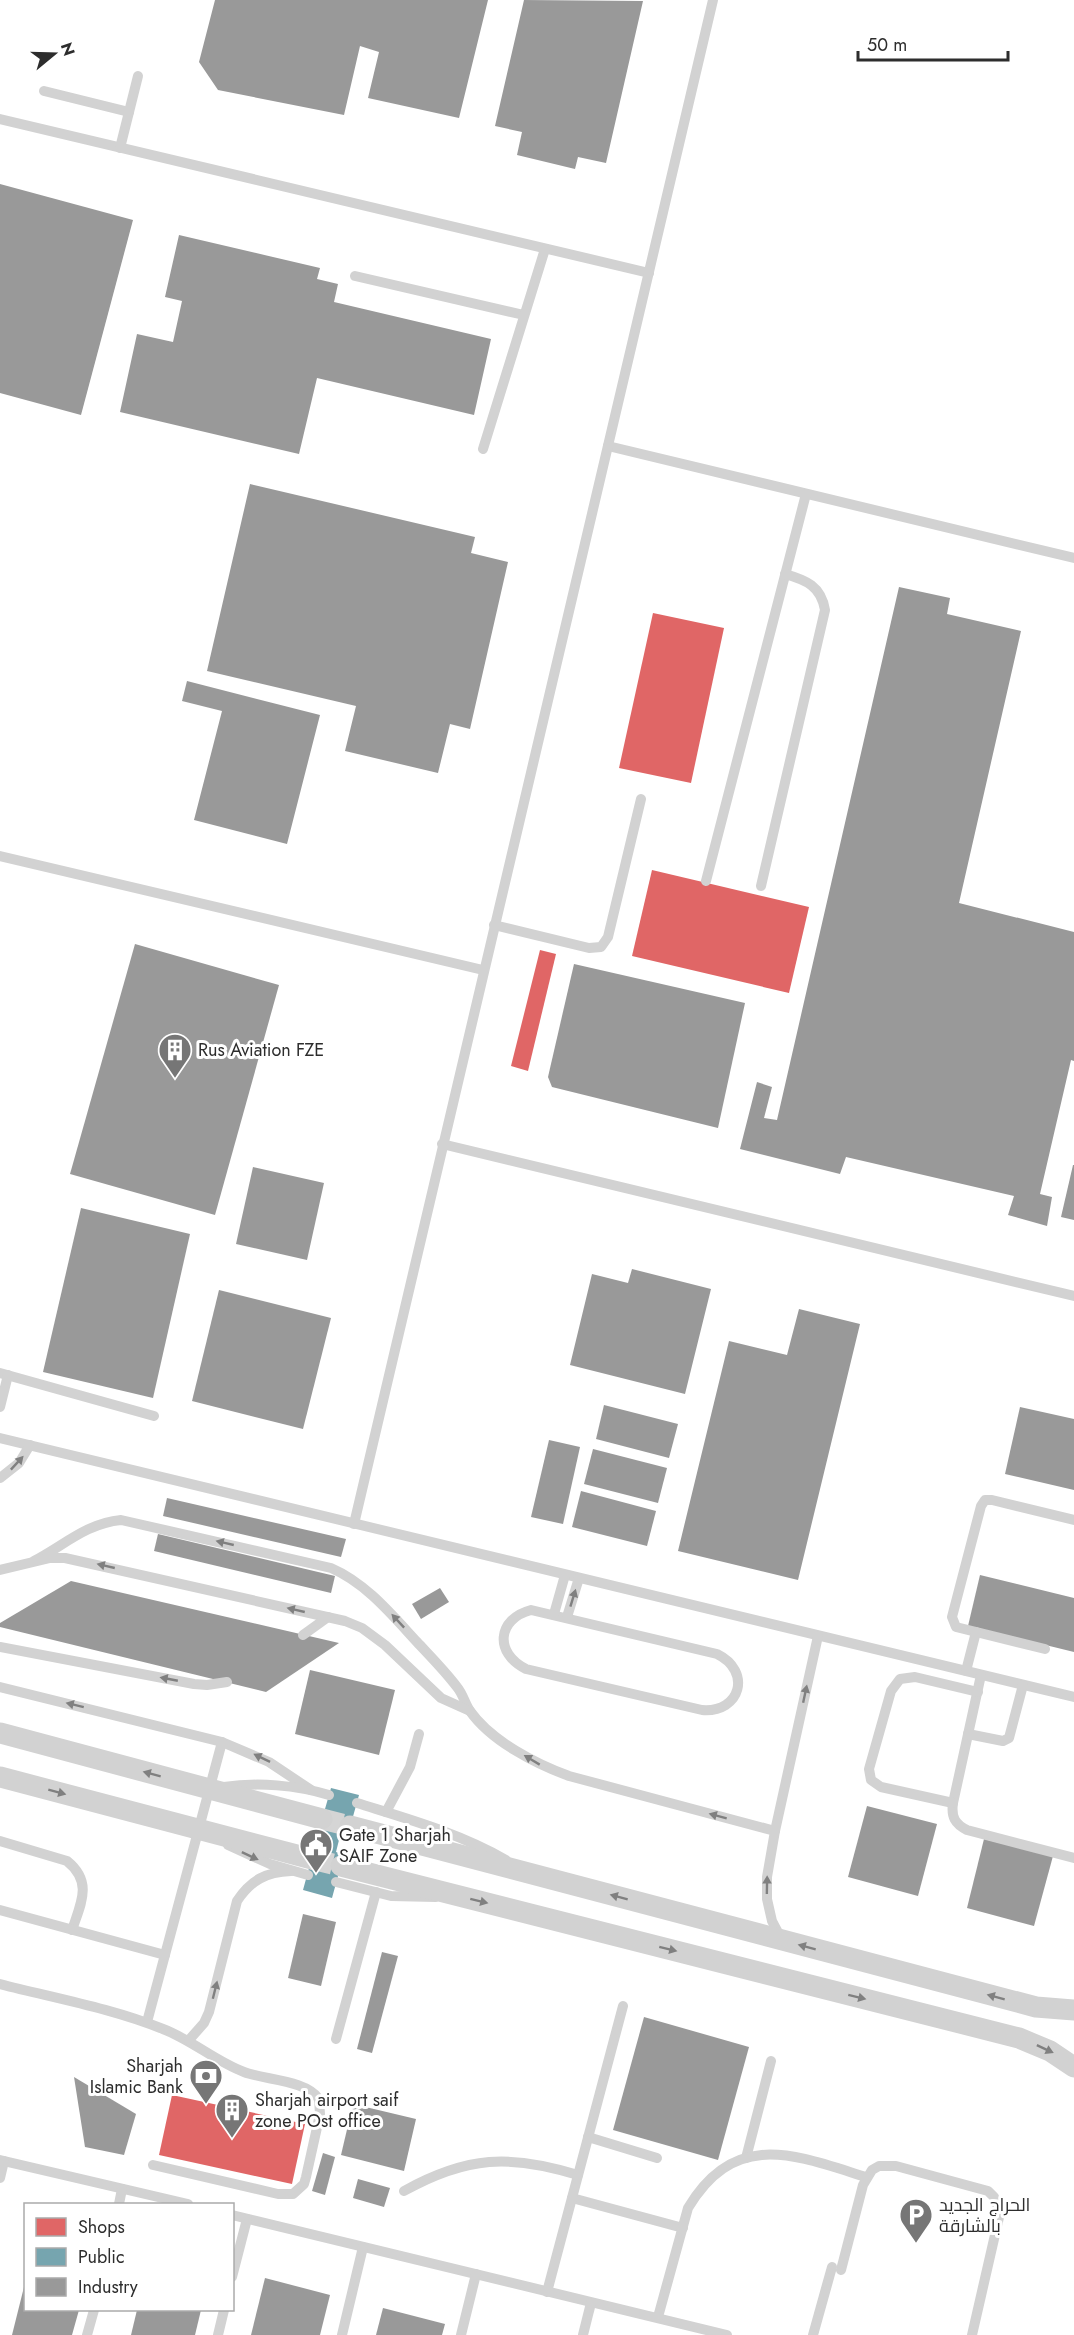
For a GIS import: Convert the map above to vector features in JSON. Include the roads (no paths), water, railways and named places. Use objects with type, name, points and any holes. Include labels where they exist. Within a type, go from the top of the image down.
[{"type":"street","points":[[0,1733],[322,1819]]},
{"type":"street","points":[[0,1777],[198,1830],[310,1867]]},
{"type":"street","points":[[350,1826],[1036,2007],[1074,2010]]},
{"type":"street","points":[[339,1874],[453,1894],[1019,2038],[1050,2051],[1074,2067]]},
{"type":"lane","points":[[354,1524],[713,0]]},
{"type":"lane","points":[[120,148],[138,76]]},
{"type":"lane","points":[[44,92],[129,112]]},
{"type":"lane","points":[[0,119],[649,273]]},
{"type":"lane","points":[[483,449],[545,249]]},
{"type":"lane","points":[[355,276],[524,315]]},
{"type":"lane","points":[[608,446],[1074,558]]},
{"type":"lane","points":[[706,881],[806,494]]},
{"type":"lane","points":[[761,886],[825,610],[823,600],[811,584],[785,574]]},
{"type":"lane","points":[[494,925],[589,948],[601,947],[608,937],[641,799]]},
{"type":"lane","points":[[0,856],[483,970]]},
{"type":"lane","points":[[442,1144],[1074,1296]]},
{"type":"lane","points":[[0,1407],[4,1374],[154,1416]]},
{"type":"lane","points":[[0,1438],[1074,1697]]},
{"type":"lane","points":[[0,1478],[19,1463],[30,1445]]},
{"type":"lane","points":[[1046,1648],[956,1627],[952,1617],[983,1503],[992,1500],[1074,1520]]},
{"type":"lane","points":[[34,1561],[92,1526],[121,1520],[331,1568],[357,1583],[394,1618],[459,1689],[470,1711]]},
{"type":"lane","points":[[0,1570],[50,1558],[81,1561],[328,1617],[362,1629],[385,1645],[441,1698],[470,1711],[509,1746],[540,1765],[569,1776],[775,1831]]},
{"type":"lane","points":[[554,1614],[565,1575]]},
{"type":"lane","points":[[567,1617],[579,1578]]},
{"type":"lane","points":[[531,1610],[554,1614],[717,1654],[727,1659],[735,1668],[738,1690],[724,1707],[713,1711],[702,1710],[526,1669],[515,1663],[507,1654],[503,1643],[504,1631],[510,1620],[519,1613],[531,1610]]},
{"type":"lane","points":[[303,1635],[328,1617]]},
{"type":"lane","points":[[966,1671],[976,1632]]},
{"type":"lane","points":[[782,1941],[772,1921],[767,1899],[767,1877],[818,1636]]},
{"type":"lane","points":[[0,1647],[194,1684],[207,1685],[226,1682]]},
{"type":"lane","points":[[981,1675],[953,1803],[954,1820],[960,1827],[967,1830],[1074,1858]]},
{"type":"lane","points":[[953,1803],[881,1786],[871,1780],[869,1769],[891,1691],[900,1679],[915,1677],[978,1692]]},
{"type":"lane","points":[[968,1734],[1003,1741],[1008,1738],[1023,1685]]},
{"type":"lane","points":[[0,1687],[222,1742],[268,1762],[311,1790]]},
{"type":"lane","points":[[386,1812],[410,1767],[419,1734]]},
{"type":"lane","points":[[147,2022],[222,1742]]},
{"type":"lane","points":[[209,1789],[264,1785],[311,1790],[329,1795]]},
{"type":"lane","points":[[357,1803],[424,1823],[460,1837],[530,1874]]},
{"type":"lane","points":[[198,1830],[249,1856],[291,1871]]},
{"type":"lane","points":[[0,1841],[67,1861],[76,1868],[84,1888],[72,1930]]},
{"type":"lane","points":[[189,2040],[204,2023],[209,2012],[237,1901],[244,1890],[257,1879],[273,1872],[310,1867]]},
{"type":"lane","points":[[339,1874],[376,1892],[412,1898],[453,1894]]},
{"type":"lane","points":[[336,2038],[376,1892]]},
{"type":"lane","points":[[0,1910],[165,1955]]},
{"type":"lane","points":[[0,1984],[147,2022],[189,2040],[215,2058],[245,2073],[309,2088],[315,2093],[321,2107],[306,2177],[300,2190],[286,2196],[153,2165]]},
{"type":"lane","points":[[547,2292],[623,2006]]},
{"type":"lane","points":[[746,2158],[771,2061]]},
{"type":"lane","points":[[588,2137],[657,2158]]},
{"type":"lane","points":[[658,2317],[688,2208],[710,2178],[727,2166],[746,2158],[767,2154],[787,2154],[866,2177]]},
{"type":"lane","points":[[0,2178],[2,2160],[180,2203]]},
{"type":"lane","points":[[404,2191],[449,2170],[488,2161],[517,2161],[547,2166],[578,2175]]},
{"type":"lane","points":[[813,2335],[866,2177],[879,2166],[896,2166],[980,2188],[994,2197],[1000,2213],[999,2221],[972,2335]]},
{"type":"lane","points":[[119,2203],[122,2189]]},
{"type":"lane","points":[[572,2198],[683,2228]]},
{"type":"lane","points":[[234,2216],[591,2303],[658,2317],[709,2333],[727,2335]]},
{"type":"lane","points":[[234,2269],[247,2219]]},
{"type":"lane","points":[[342,2335],[363,2247]]},
{"type":"lane","points":[[461,2335],[476,2274]]},
{"type":"lane","points":[[584,2335],[591,2303]]},
{"type":"lane","points":[[87,2335],[93,2311]]},
{"type":"lane","points":[[218,2335],[224,2311]]},
{"type":"tunnel","points":[[322,1819],[350,1826]]},
{"type":"tunnel","points":[[312,1859],[341,1866]]},
{"type":"place","name":"Rus Aviation FZE","points":[[175,1079]]},
{"type":"place","name":"Gate 1 Sharjah SAIF Zone","points":[[316,1874]]},
{"type":"place","name":"Sharjah Islamic Bank","points":[[206,2105]]},
{"type":"place","name":"Sharjah airport saif zone POst office","points":[[232,2139]]},
{"type":"place","name":"الحراج الجديد بالشارقة","points":[[916,2244]]}]
